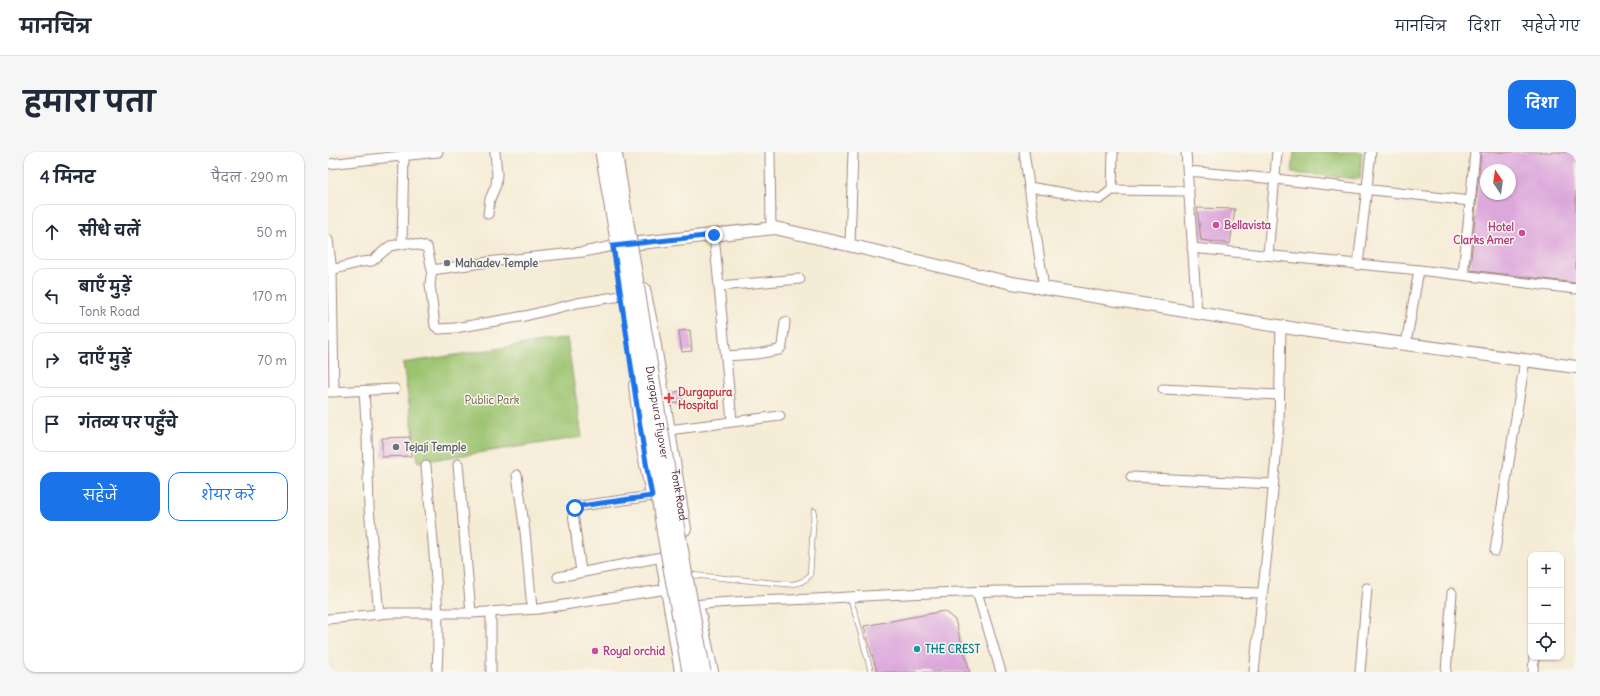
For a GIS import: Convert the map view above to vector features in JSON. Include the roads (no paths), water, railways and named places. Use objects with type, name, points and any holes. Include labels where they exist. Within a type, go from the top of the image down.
[{"type":"main road","name":"Durgapura Flyover","points":[[603,152],[636,346],[665,536],[690,672]]},
{"type":"main road","name":"Durgapura Flyover","points":[[614,152],[685,577],[703,672]]},
{"type":"street","points":[[328,164],[394,154],[404,155],[438,152]]},
{"type":"street","points":[[488,214],[490,199],[496,185],[498,174],[495,152]]},
{"type":"street","points":[[596,152],[621,296],[642,444],[681,672]]},
{"type":"street","name":"Tonk Road","points":[[619,152],[635,244],[652,328],[697,604],[712,672]]},
{"type":"street","points":[[770,152],[771,229]]},
{"type":"street","points":[[850,245],[853,152]]},
{"type":"street","points":[[1024,152],[1044,288]]},
{"type":"street","points":[[1112,190],[1113,152]]},
{"type":"street","points":[[1186,152],[1197,313]]},
{"type":"street","points":[[1268,255],[1277,152]]},
{"type":"street","points":[[1358,265],[1368,189],[1371,152]]},
{"type":"street","points":[[1463,275],[1475,152]]},
{"type":"street","points":[[402,244],[404,155]]},
{"type":"street","points":[[1188,171],[1275,179],[1470,201]]},
{"type":"street","points":[[1029,187],[1100,199],[1112,190],[1189,191]]},
{"type":"street","points":[[432,270],[496,261],[583,252],[613,246],[775,228],[1012,283],[1281,326],[1576,367]]},
{"type":"street","points":[[714,235],[732,421]]},
{"type":"street","points":[[328,240],[330,271],[331,392],[395,389]]},
{"type":"street","points":[[330,271],[361,262],[372,261],[390,246],[408,243],[426,247],[432,270],[430,284],[435,326],[439,329],[455,328],[524,316],[577,303],[621,296]]},
{"type":"street","points":[[1192,248],[1420,270],[1576,289]]},
{"type":"street","points":[[1406,344],[1420,270]]},
{"type":"street","points":[[719,286],[800,279]]},
{"type":"street","points":[[726,356],[756,354],[779,350],[782,346],[785,322]]},
{"type":"street","points":[[1254,672],[1278,423],[1281,326]]},
{"type":"street","points":[[1494,551],[1525,360]]},
{"type":"street","points":[[1163,389],[1279,395]]},
{"type":"street","points":[[364,391],[369,508],[379,614]]},
{"type":"street","points":[[668,430],[780,416]]},
{"type":"street","points":[[458,464],[471,613]]},
{"type":"street","points":[[426,466],[436,566],[438,613],[437,672]]},
{"type":"street","points":[[518,475],[532,609]]},
{"type":"street","points":[[1131,476],[1273,484]]},
{"type":"street","points":[[581,572],[574,527],[573,513],[575,508],[580,506],[652,496]]},
{"type":"street","points":[[558,577],[662,557]]},
{"type":"street","points":[[1360,672],[1367,588]]},
{"type":"street","points":[[328,619],[379,614],[471,613],[532,609],[667,589]]},
{"type":"street","points":[[670,608],[697,604],[850,596],[977,592],[1164,590],[1262,593]]},
{"type":"street","points":[[977,592],[1001,672]]},
{"type":"street","points":[[1446,672],[1452,593]]},
{"type":"street","points":[[490,612],[491,672]]},
{"type":"street","points":[[1533,672],[1534,660]]},
{"type":"lane","points":[[692,575],[786,584],[801,582],[810,575],[814,511]]},
{"type":"lane","points":[[850,596],[871,672]]},
{"type":"place","name":"Bellavista","points":[[1216,225]]},
{"type":"place","name":"Hotel Clarks Amer","points":[[1522,233]]},
{"type":"place","name":"Mahadev Temple","points":[[447,263]]},
{"type":"place","name":"Durgapura Hospital","points":[[669,398]]},
{"type":"place","name":"Tejaji Temple","points":[[396,447]]},
{"type":"place","name":"THE CREST","points":[[917,649]]},
{"type":"place","name":"Royal orchid","points":[[595,651]]},
{"type":"park label","name":"Public Park","points":[[492,400]]}]
